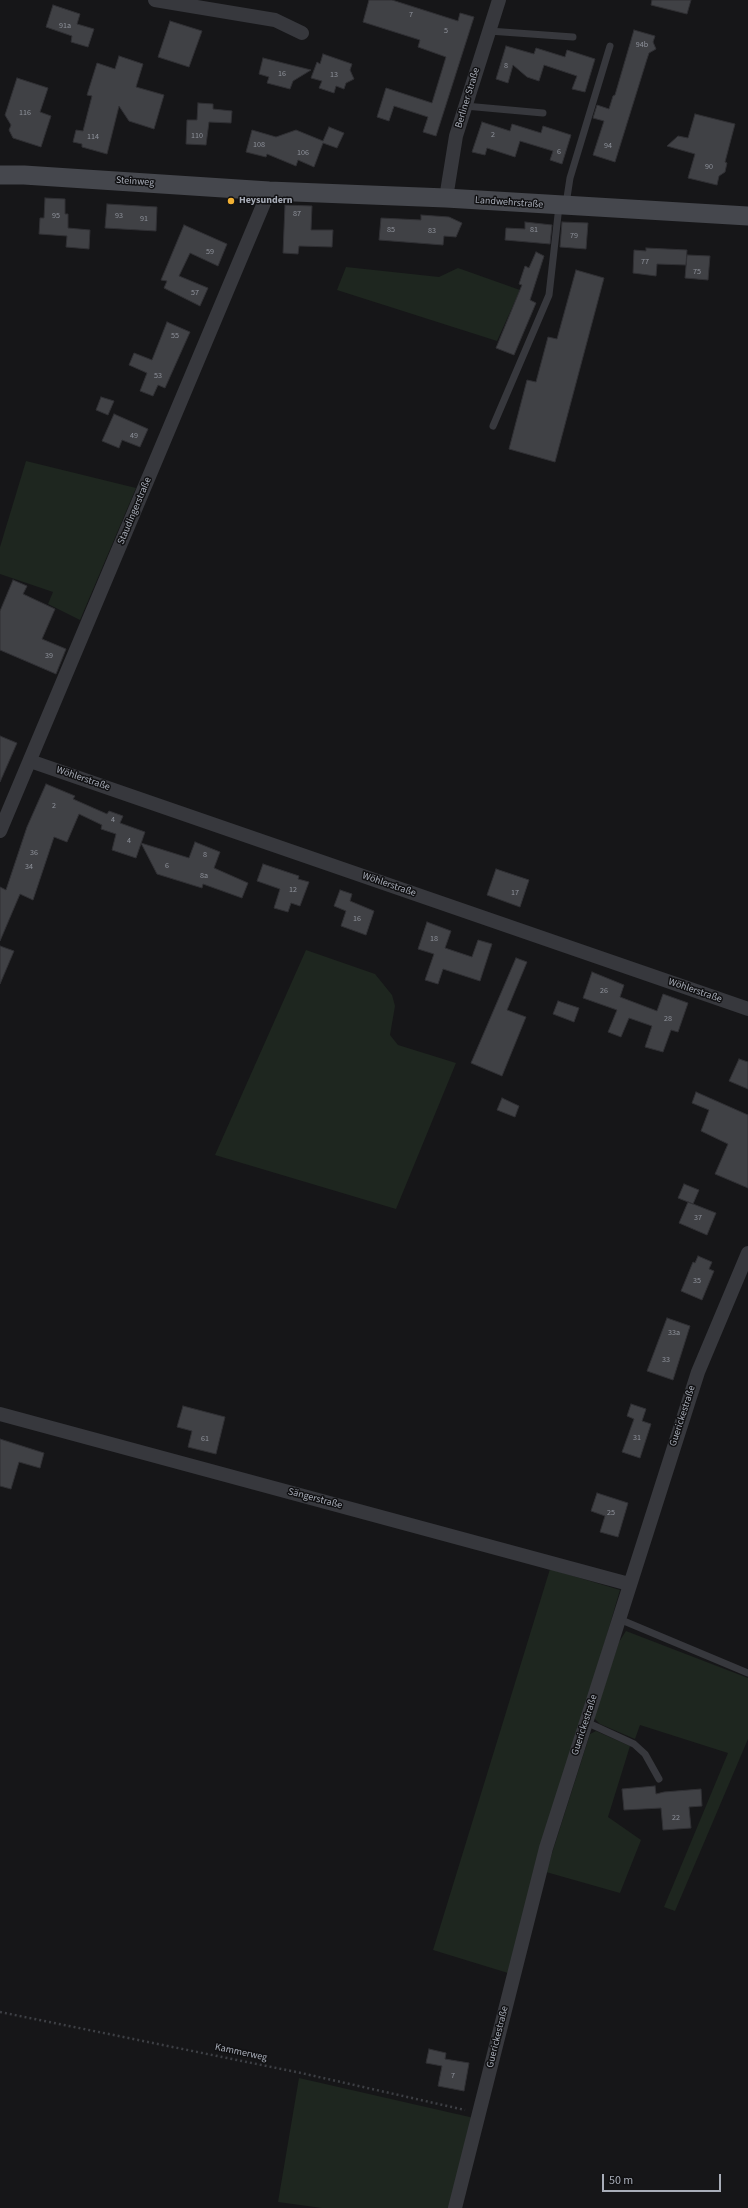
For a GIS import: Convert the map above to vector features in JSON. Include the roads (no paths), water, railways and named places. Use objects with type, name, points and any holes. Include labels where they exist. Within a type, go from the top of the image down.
[{"type":"street","points":[[155,0],[275,20],[302,33]]},
{"type":"street","name":"Berliner Straße","points":[[446,198],[456,136],[498,0]]},
{"type":"street","name":"Steinweg","points":[[0,175],[24,175],[270,191]]},
{"type":"street","name":"Landwehrstraße","points":[[270,191],[446,198],[748,216]]},
{"type":"street","name":"Staudingerstraße","points":[[0,831],[270,191]]},
{"type":"street","name":"Wöhlerstraße","points":[[30,761],[748,1009]]},
{"type":"street","name":"Guerickestraße","points":[[455,2208],[546,1848],[629,1584],[698,1372],[748,1253]]},
{"type":"street","name":"Sängerstraße","points":[[0,1414],[629,1584]]},
{"type":"lane","points":[[489,31],[573,37]]},
{"type":"lane","points":[[493,426],[549,295],[563,206],[610,46]]},
{"type":"lane","points":[[465,106],[543,113]]},
{"type":"lane","points":[[619,1619],[748,1673]]},
{"type":"lane","points":[[586,1722],[634,1744],[645,1754],[659,1779]]},
{"type":"place","name":"Heysundern","points":[[231,201]]}]
